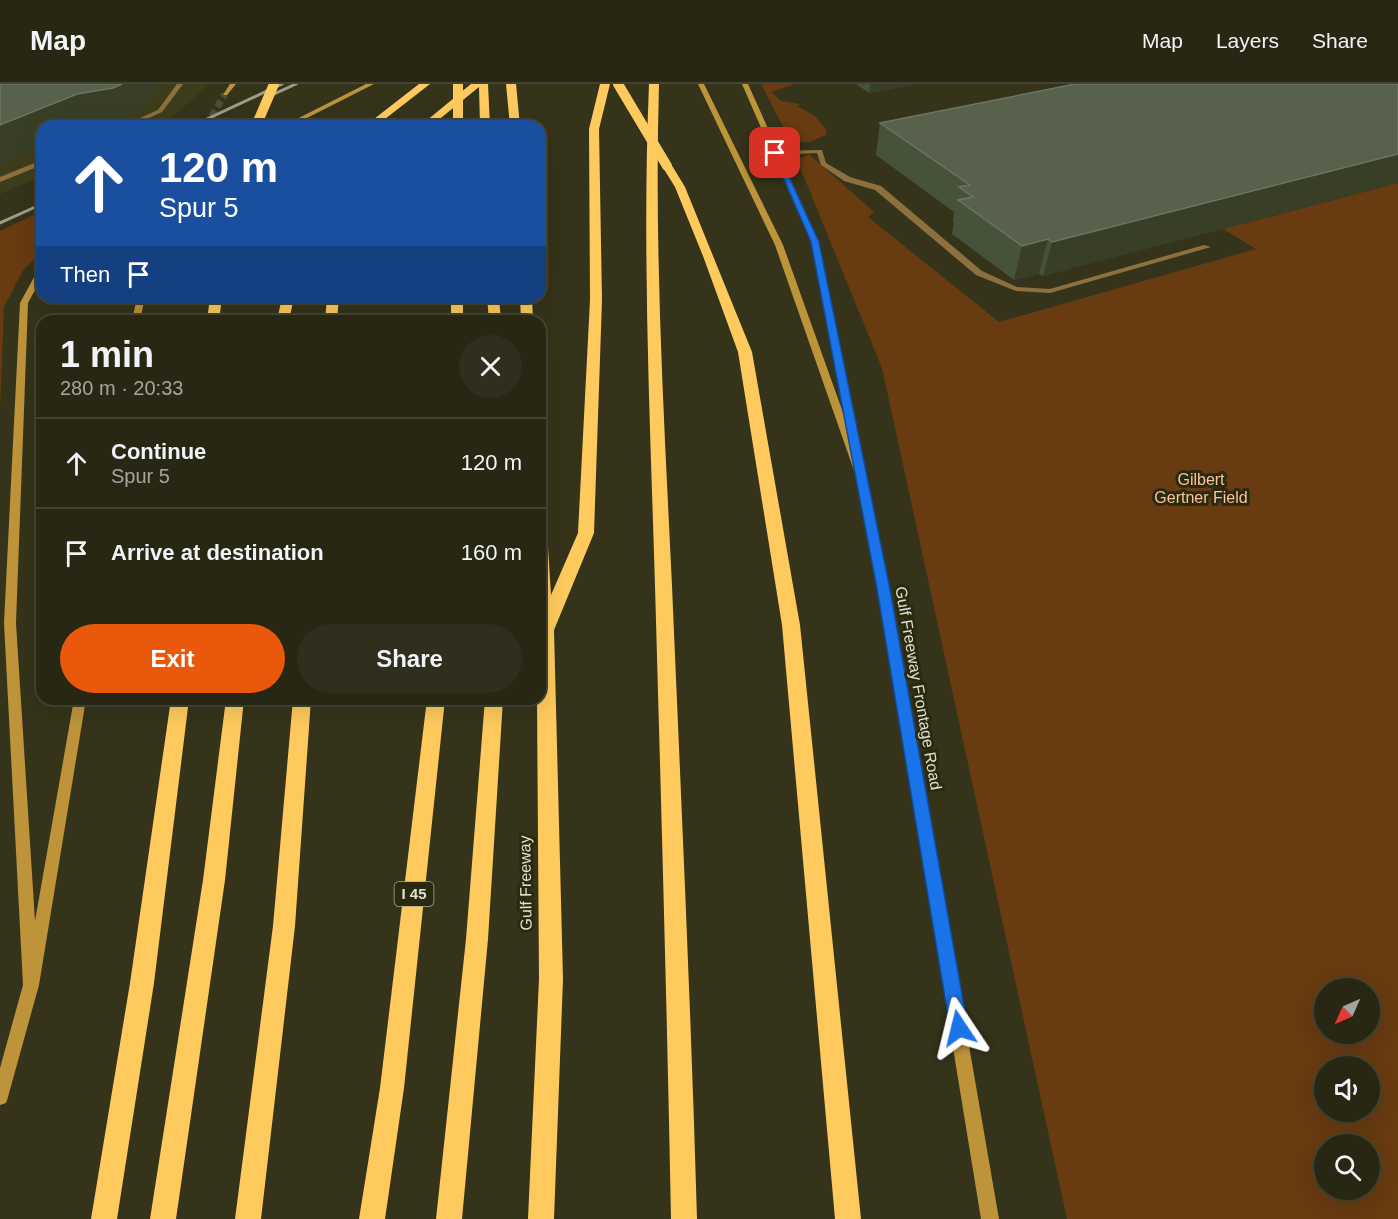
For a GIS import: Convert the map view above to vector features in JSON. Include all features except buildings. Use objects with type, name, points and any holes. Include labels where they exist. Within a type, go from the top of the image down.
[{"type":"highway","points":[[259,120],[274,84]]},
{"type":"highway","points":[[378,120],[425,84]]},
{"type":"highway","points":[[458,84],[458,120]]},
{"type":"highway","points":[[432,120],[477,84]]},
{"type":"highway","points":[[483,84],[485,120]]},
{"type":"highway","points":[[511,84],[514,120]]},
{"type":"highway","points":[[546,629],[586,533],[596,300],[594,129],[605,84]]},
{"type":"highway","points":[[618,84],[680,188],[745,352],[791,625],[848,1219]]},
{"type":"highway","points":[[654,84],[651,172],[656,397],[678,975],[684,1219]]},
{"type":"highway","name":"Gulf Freeway","points":[[541,1219],[551,1006],[546,694]]},
{"type":"highway","points":[[106,1210],[142,983],[179,705]]},
{"type":"highway","points":[[163,1219],[214,880],[234,705]]},
{"type":"highway","points":[[248,1219],[284,926],[302,705]]},
{"type":"highway","name":"I 45","points":[[372,1219],[392,1088],[435,705]]},
{"type":"highway","points":[[449,1219],[477,939],[494,705]]},
{"type":"main road","points":[[225,94],[232,84]]},
{"type":"main road","points":[[298,120],[371,84]]},
{"type":"main road","name":"Gulf Freeway Frontage Road","points":[[700,84],[779,245],[862,479],[884,589],[990,1219]]},
{"type":"main road","points":[[745,84],[815,242],[862,479]]},
{"type":"main road","points":[[32,985],[10,623],[24,303],[36,281]]},
{"type":"main road","points":[[0,1097],[32,985],[79,705]]},
{"type":"lane","points":[[139,120],[160,111],[180,84]]},
{"type":"lane","points":[[775,153],[820,151],[823,164],[847,179],[878,188],[979,273],[1016,289],[1050,291],[1207,247]]},
{"type":"lane","points":[[0,180],[36,165]]},
{"type":"shaded area","points":[[0,84],[209,84],[176,114],[165,120],[36,120],[36,179],[0,194]]},
{"type":"green space","points":[[761,84],[795,84],[771,92],[781,101],[800,104],[798,107],[814,115],[826,129],[826,135],[810,142],[791,142]]},
{"type":"green space","name":"Gilbert Gertner Field","points":[[809,154],[874,212],[868,217],[999,322],[1256,249],[1223,229],[1398,183],[1398,1219],[1067,1219],[882,368],[797,160]]},
{"type":"green space","points":[[36,214],[36,258],[23,270],[4,307],[0,408],[0,231]]},
{"type":"tunnel","points":[[210,120],[225,94]]},
{"type":"railway","points":[[205,120],[282,84]]},
{"type":"railway","points":[[274,94],[296,84]]},
{"type":"railway","points":[[0,223],[36,207]]},
{"type":"route","points":[[775,153],[815,242],[884,589],[959,1028]]}]
